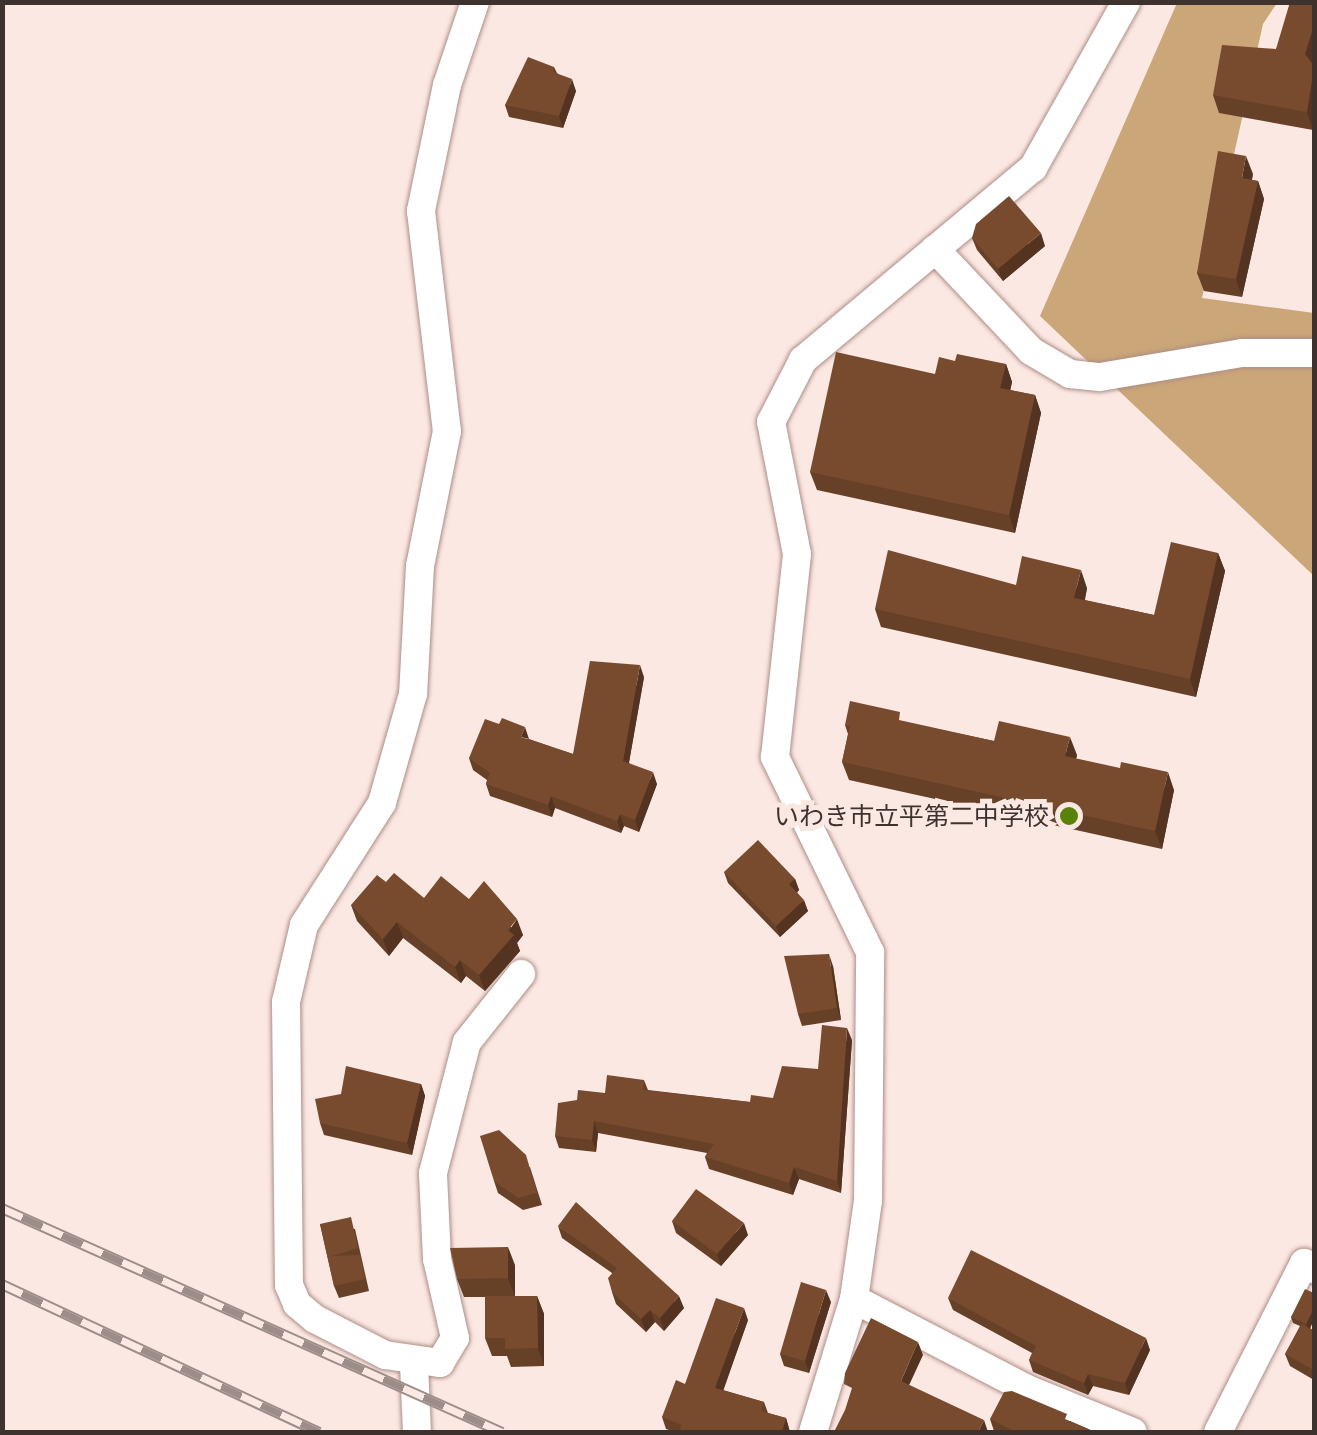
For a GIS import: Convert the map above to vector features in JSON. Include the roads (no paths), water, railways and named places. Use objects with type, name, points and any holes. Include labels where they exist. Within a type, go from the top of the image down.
[{"type":"street","points":[[476,2],[447,85],[421,210],[448,430],[420,566],[413,694],[382,803],[304,926],[286,1002],[290,1285],[297,1304],[315,1319],[414,1364],[440,1363],[455,1338],[437,1259],[434,1174],[467,1042],[521,974]]},
{"type":"street","points":[[813,1432],[854,1299],[868,1201],[870,952],[775,757],[798,554],[771,422],[803,360],[1033,168],[1126,2]]},
{"type":"street","points":[[935,248],[1031,351],[1070,374],[1100,377],[1242,353],[1314,353]]},
{"type":"street","points":[[1218,1432],[1304,1263],[1314,1269]]},
{"type":"street","points":[[854,1299],[1027,1389],[1132,1432]]},
{"type":"street","points":[[414,1364],[417,1432]]},
{"type":"railway","points":[[2,1208],[502,1432]]},
{"type":"railway","points":[[2,1284],[319,1432]]},
{"type":"place","name":"いわき市立平第二中学校","points":[[1069,816]]}]
